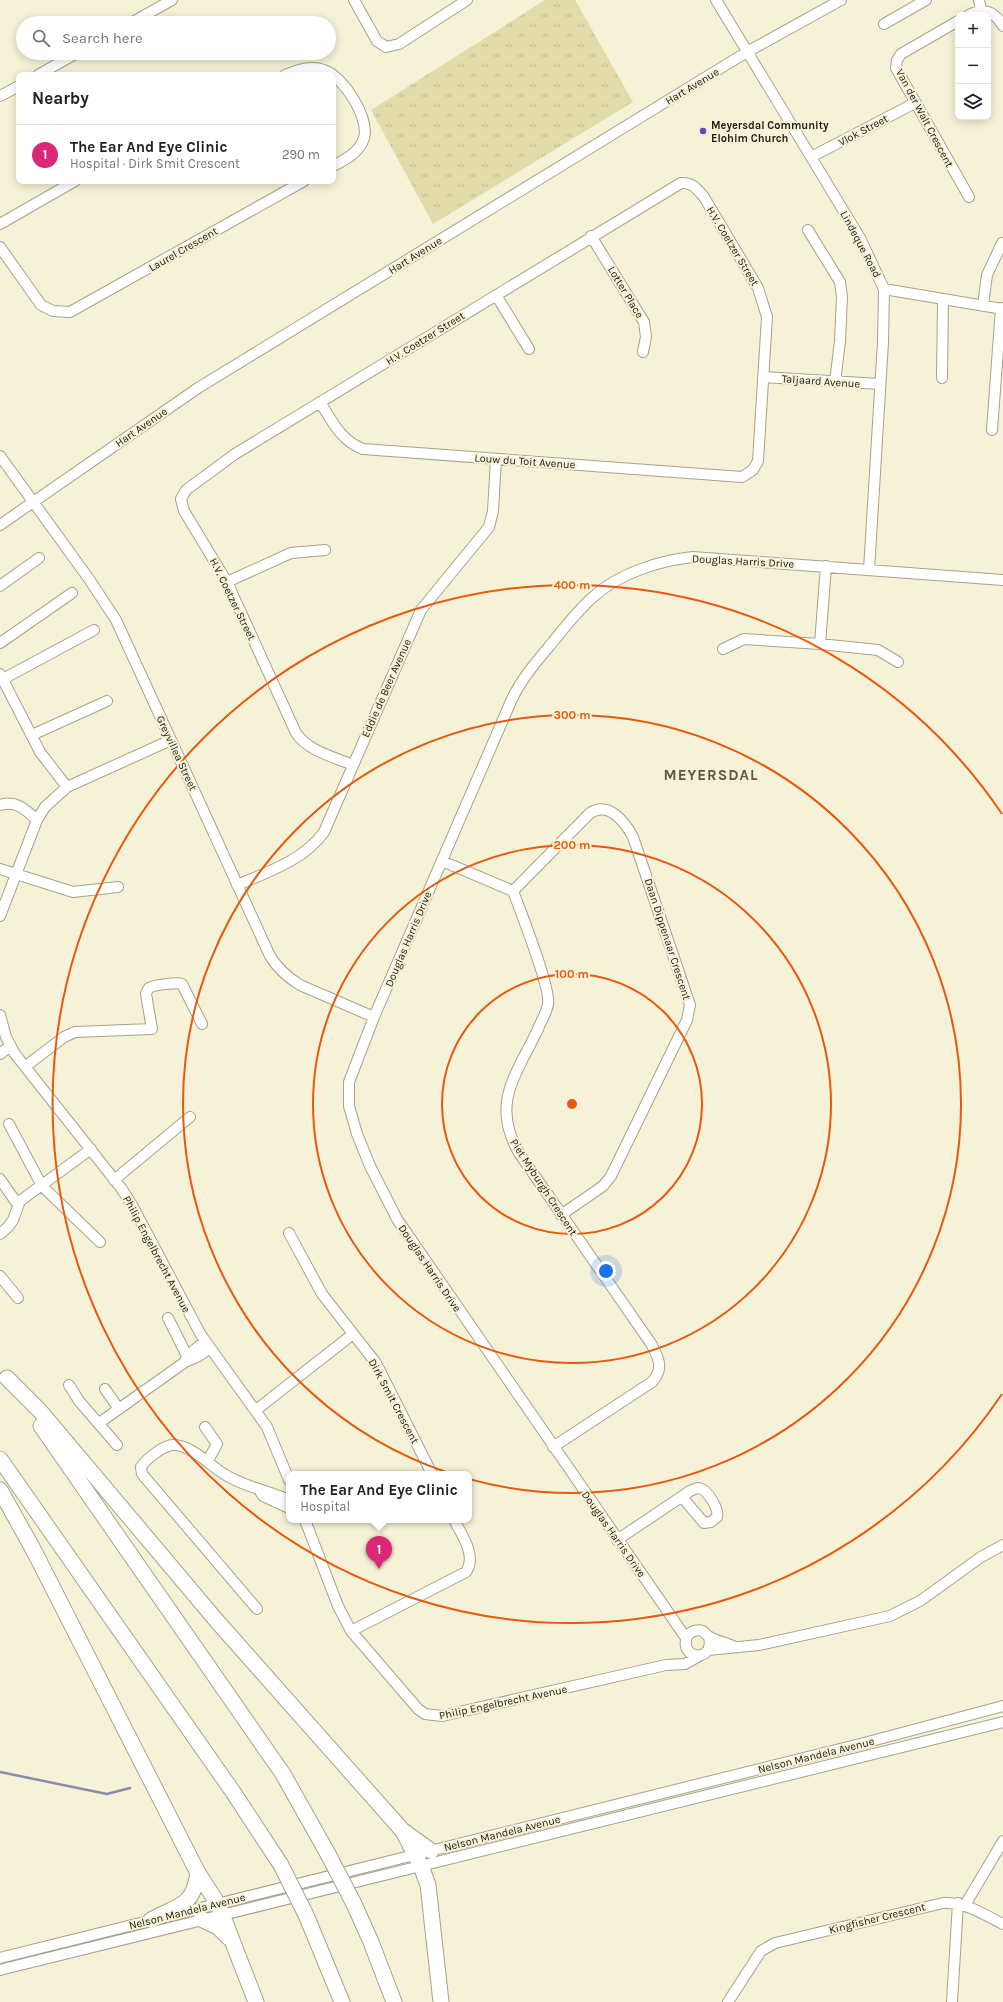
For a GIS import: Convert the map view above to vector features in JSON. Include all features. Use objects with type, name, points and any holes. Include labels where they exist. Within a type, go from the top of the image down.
[{"type":"highway","points":[[4,1373],[40,1411],[211,1614],[402,1830],[431,1851]]},
{"type":"highway","points":[[4,1373],[283,1774],[354,1904],[371,1942],[394,2002]]},
{"type":"highway","points":[[0,1459],[233,1792],[281,1865],[306,1915],[342,2002]]},
{"type":"highway","points":[[0,1490],[42,1567],[198,1873],[220,1909],[256,2002]]},
{"type":"highway","points":[[402,1830],[428,1885],[441,2002]]},
{"type":"highway","points":[[151,1920],[188,1901],[194,1892],[198,1873]]},
{"type":"highway","points":[[201,1919],[218,1927],[232,1942]]},
{"type":"street","points":[[143,16],[172,0]]},
{"type":"street","points":[[354,0],[377,41],[386,47],[399,44],[467,0]]},
{"type":"street","name":"Lindeque Road","points":[[716,0],[860,238],[884,289],[869,570]]},
{"type":"street","name":"Hart Avenue","points":[[0,526],[198,388],[747,52],[841,0]]},
{"type":"street","points":[[884,24],[926,0]]},
{"type":"street","points":[[972,12],[980,5],[996,16],[1003,26]]},
{"type":"street","name":"Van der Walt Crescent","points":[[955,23],[908,50],[897,60],[896,68],[969,197]]},
{"type":"street","points":[[43,72],[65,60]]},
{"type":"street","points":[[294,72],[304,69],[324,70],[327,72]]},
{"type":"street","points":[[336,78],[340,81],[356,104],[365,125],[364,138],[355,152],[336,164]]},
{"type":"street","points":[[0,96],[16,88]]},
{"type":"street","name":"Vlok Street","points":[[811,157],[915,103]]},
{"type":"street","name":"H.V. Coetzer Street","points":[[353,765],[311,747],[299,737],[279,698],[227,582],[187,517],[181,502],[183,494],[235,454],[671,187],[681,183],[688,183],[695,187],[704,197],[758,288],[767,317],[758,461],[751,473]]},
{"type":"street","points":[[0,224],[70,184]]},
{"type":"street","name":"Laurel Crescent","points":[[0,247],[37,301],[45,308],[60,313],[70,312],[299,184]]},
{"type":"street","points":[[808,230],[830,269],[840,282],[842,297],[836,382]]},
{"type":"street","name":"Lotter Place","points":[[591,236],[644,322],[646,336],[643,352]]},
{"type":"street","points":[[984,305],[987,275],[1002,243]]},
{"type":"street","points":[[884,289],[1002,308],[992,430]]},
{"type":"street","points":[[496,295],[528,350]]},
{"type":"street","points":[[942,378],[943,299]]},
{"type":"street","name":"Taljaard Avenue","points":[[763,377],[880,384]]},
{"type":"street","name":"Louw du Toit Avenue","points":[[320,402],[343,437],[352,445],[363,449],[736,477],[742,477],[751,473]]},
{"type":"street","name":"Greyvillea Street","points":[[0,450],[116,620],[270,956],[281,972],[300,985],[374,1017]]},
{"type":"street","name":"Greyvillea Street","points":[[0,456],[36,501]]},
{"type":"street","name":"Eddie de Beer Avenue","points":[[237,885],[299,856],[315,843],[327,825],[421,610],[489,527],[492,511],[496,459]]},
{"type":"street","points":[[227,582],[291,553],[325,550]]},
{"type":"street","name":"Douglas Harris Drive","points":[[734,1646],[709,1637],[703,1632],[696,1630],[674,1618],[617,1540],[415,1247],[397,1219],[363,1150],[351,1116],[349,1090],[352,1072],[374,1017],[512,699],[522,681],[567,625],[597,594],[628,576],[656,565],[681,558],[701,557],[1003,580]]},
{"type":"street","points":[[0,586],[39,558]]},
{"type":"street","points":[[820,644],[826,566]]},
{"type":"street","points":[[0,643],[72,592]]},
{"type":"street","points":[[67,787],[48,763],[1,677],[94,630]]},
{"type":"street","points":[[723,649],[744,639],[820,644],[878,650],[898,662]]},
{"type":"street","points":[[32,735],[107,702]]},
{"type":"street","points":[[0,916],[37,820],[45,807],[67,787],[171,740]]},
{"type":"street","points":[[0,805],[10,803],[17,804],[37,820]]},
{"type":"street","name":"Daan Dippenaar Crescent","points":[[513,891],[590,813],[599,809],[612,812],[625,824],[633,837],[690,1005],[687,1020],[609,1180],[561,1215]]},
{"type":"street","points":[[442,861],[513,891]]},
{"type":"street","points":[[0,869],[73,892],[118,887]]},
{"type":"street","name":"Piet Myburgh Crescent","points":[[513,891],[536,957],[548,1002],[543,1017],[508,1090],[506,1120],[515,1145],[561,1215],[652,1345],[660,1365],[658,1373],[652,1382],[553,1447]]},
{"type":"street","points":[[26,1066],[64,1037],[75,1032],[152,1029],[147,998],[148,990],[152,986],[179,983],[183,986],[202,1024]]},
{"type":"street","name":"Philip Engelbrecht Avenue","points":[[0,1015],[10,1046],[132,1204],[208,1345],[256,1410],[276,1445],[286,1472]]},
{"type":"street","points":[[0,1054],[10,1046]]},
{"type":"street","points":[[114,1180],[190,1117]]},
{"type":"street","points":[[9,1124],[42,1186],[100,1242]]},
{"type":"street","points":[[0,1234],[10,1224],[20,1201],[91,1149]]},
{"type":"street","points":[[0,1179],[18,1205]]},
{"type":"street","name":"Dirk Smit Crescent","points":[[289,1233],[314,1282],[369,1353],[386,1380],[431,1471]]},
{"type":"street","points":[[0,1276],[18,1298]]},
{"type":"street","points":[[168,1318],[186,1359]]},
{"type":"street","points":[[256,1410],[353,1334]]},
{"type":"street","points":[[99,1423],[186,1359],[208,1345]]},
{"type":"street","points":[[69,1385],[79,1401],[117,1445]]},
{"type":"street","points":[[105,1389],[119,1409]]},
{"type":"street","points":[[205,1427],[216,1444],[207,1462]]},
{"type":"street","points":[[257,1609],[142,1474],[140,1469],[143,1464],[155,1455],[173,1445],[185,1448],[225,1475],[259,1490],[266,1490],[286,1499]]},
{"type":"street","points":[[259,1490],[263,1496],[286,1507]]},
{"type":"street","points":[[617,1540],[682,1497]]},
{"type":"street","name":"Philip Engelbrecht Avenue","points":[[306,1523],[338,1606],[351,1631],[368,1654],[418,1709],[425,1714],[442,1716],[666,1665],[685,1664],[705,1652]]},
{"type":"street","points":[[351,1631],[466,1572],[470,1563],[470,1554],[455,1523]]},
{"type":"street","name":"Douglas Harris Drive","points":[[705,1652],[734,1646],[759,1645],[890,1616],[920,1601],[981,1556],[1003,1545]]},
{"type":"street","points":[[674,1618],[690,1653],[697,1656],[705,1652],[710,1643],[709,1637]]},
{"type":"street","points":[[666,1665],[678,1658],[690,1633],[696,1630]]},
{"type":"street","name":"Nelson Mandela Avenue","points":[[417,1860],[431,1851],[864,1743],[1003,1706]]},
{"type":"street","name":"Nelson Mandela Avenue","points":[[0,1958],[151,1920],[220,1909],[417,1860],[1003,1722]]},
{"type":"street","points":[[952,2002],[962,1904],[1003,1841]]},
{"type":"street","name":"Kingfisher Crescent","points":[[728,2002],[761,1951],[775,1943],[932,1904],[962,1904]]},
{"type":"street","points":[[962,1904],[1003,1924]]},
{"type":"street","name":"Nelson Mandela Avenue","points":[[0,1970],[201,1919],[220,1909]]},
{"type":"green space","points":[[545,0],[575,0],[633,102],[433,224],[371,110]]},
{"type":"waterway","points":[[0,1772],[107,1794],[130,1788]]},
{"type":"place","name":"Meyersdal Community Elohim Church","points":[[703,131]]},
{"type":"place","name":"The Ear And Eye Clinic","points":[[379,1569]]},
{"type":"district","name":"MEYERSDAL","points":[[711,775]]}]
